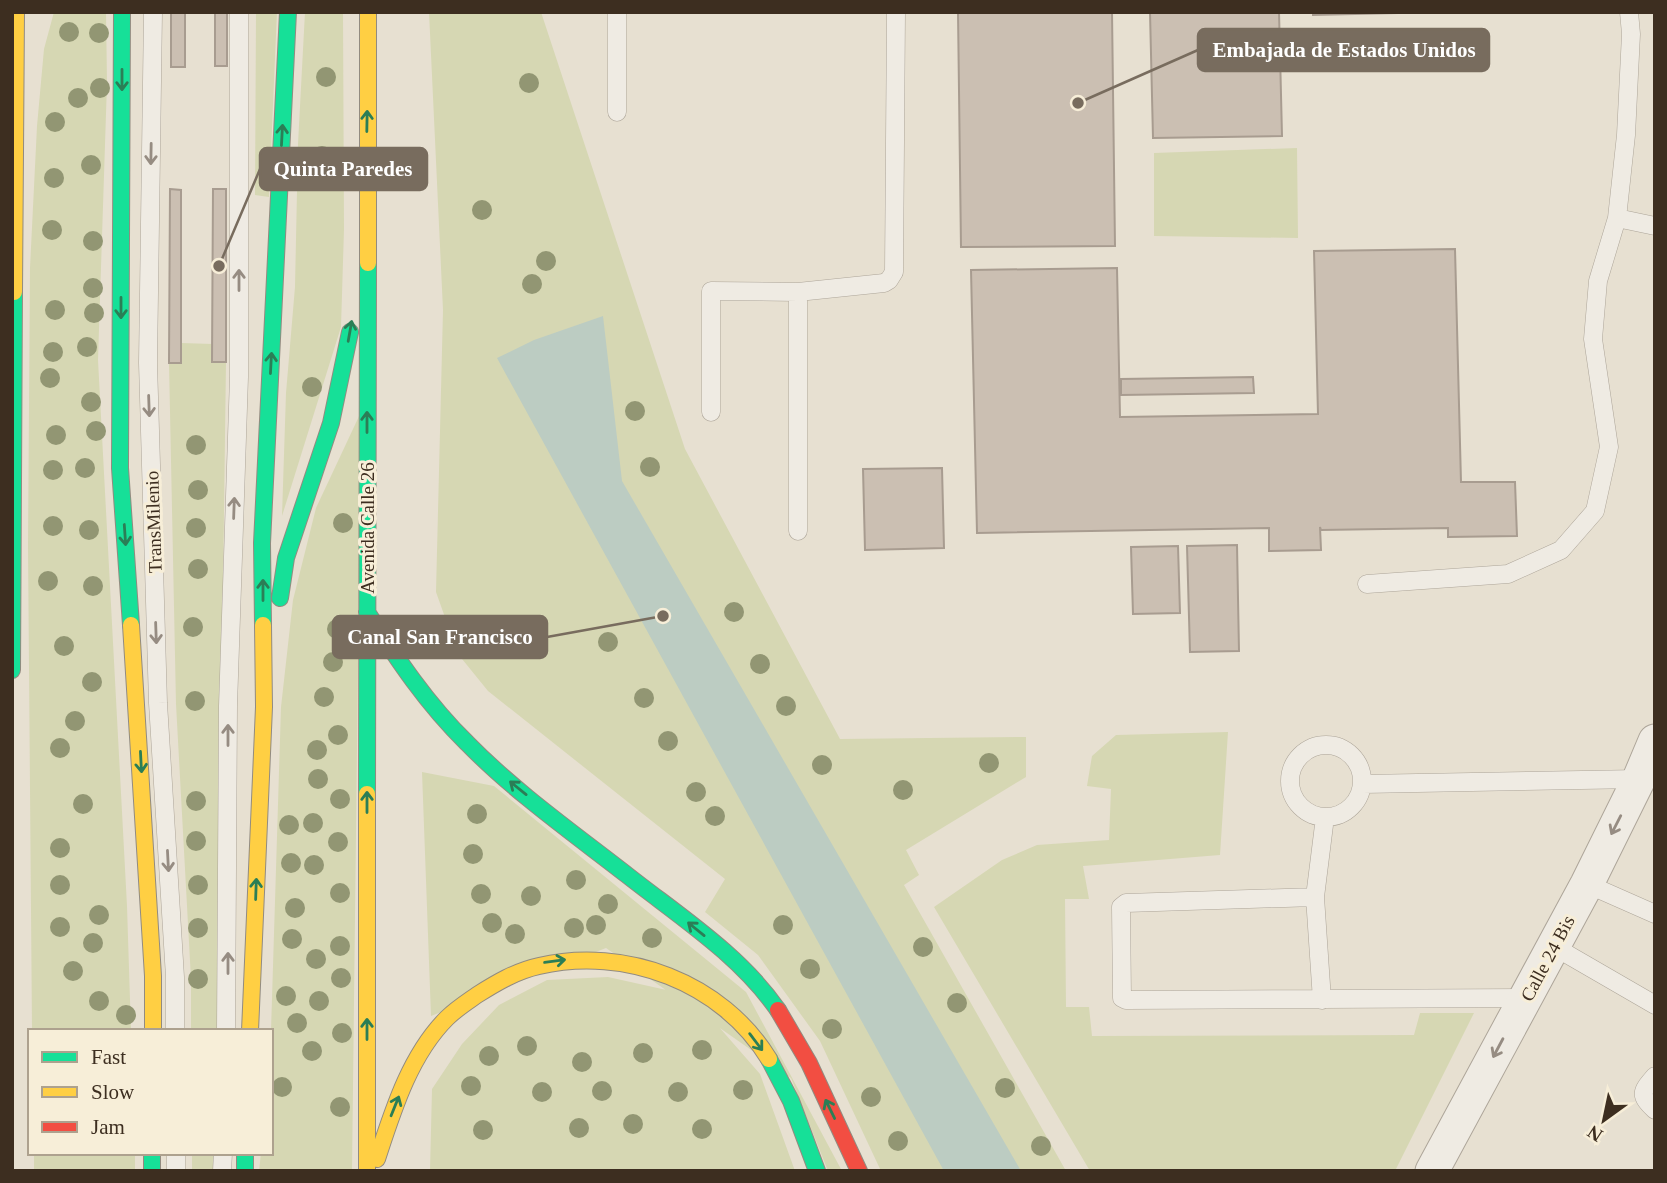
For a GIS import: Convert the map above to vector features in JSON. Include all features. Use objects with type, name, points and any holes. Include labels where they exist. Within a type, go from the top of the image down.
[{"type":"main road","points":[[12,670],[16,12]]},
{"type":"main road","points":[[122,12],[120,468],[138,716],[153,976],[153,1029]]},
{"type":"main road","points":[[250,1029],[264,707],[262,543],[288,12]]},
{"type":"main road","name":"Avenida Calle 26","points":[[367,1171],[368,12]]},
{"type":"main road","points":[[17,98],[32,37]]},
{"type":"main road","points":[[264,707],[286,558],[331,423],[351,326],[367,192]]},
{"type":"main road","points":[[367,612],[408,676],[466,743],[509,781],[747,973],[771,1001],[793,1034],[859,1171]]},
{"type":"main road","points":[[373,1171],[404,1085],[420,1054],[445,1020],[478,992],[508,975],[540,963],[571,959],[610,960],[654,970],[695,987],[727,1009],[755,1038],[776,1069],[817,1171]]},
{"type":"street","name":"Calle 24 Bis","points":[[1432,1171],[1587,884],[1655,741]]},
{"type":"lane","name":"TransMilenio","points":[[153,12],[148,363],[158,703],[175,977],[175,1029]]},
{"type":"lane","points":[[226,1029],[228,706],[239,377],[239,12]]},
{"type":"lane","points":[[617,12],[617,112]]},
{"type":"lane","points":[[711,412],[711,291],[797,292],[884,283],[894,272],[897,12]]},
{"type":"lane","points":[[1367,584],[1508,574],[1560,550],[1595,511],[1609,447],[1593,340],[1598,281],[1617,218],[1626,135],[1631,34],[1629,12]]},
{"type":"lane","points":[[1617,218],[1655,226]]},
{"type":"lane","points":[[797,292],[798,531]]},
{"type":"lane","points":[[1329,744],[1343,748],[1354,757],[1362,770],[1363,784],[1359,797],[1351,808],[1339,815],[1325,817],[1311,814],[1299,806],[1292,793],[1290,779],[1293,765],[1302,753],[1314,746],[1329,744]]},
{"type":"lane","points":[[1363,784],[1639,779]]},
{"type":"lane","points":[[1322,1000],[1315,897],[1325,817]]},
{"type":"lane","points":[[1587,884],[1655,914]]},
{"type":"lane","points":[[1315,897],[1126,903],[1121,907],[1121,995],[1126,1000],[1525,998]]},
{"type":"lane","points":[[1553,946],[1655,1005]]},
{"type":"lane","points":[[1655,1076],[1643,1090],[1644,1100],[1655,1110]]},
{"type":"green space","points":[[54,12],[106,12],[107,83],[98,360],[127,906],[131,1029],[32,1029],[28,546],[30,268],[44,49]]},
{"type":"green space","points":[[256,12],[277,12],[269,197],[255,195]]},
{"type":"green space","points":[[305,12],[343,12],[344,229],[341,327],[282,516],[286,393],[295,287],[298,144]]},
{"type":"green space","points":[[429,12],[541,12],[685,449],[840,739],[1026,737],[1026,777],[906,850],[919,875],[904,885],[1066,1171],[881,1171],[820,1041],[758,955],[705,912],[725,879],[488,691],[458,654],[436,592],[443,310]]},
{"type":"green space","points":[[1297,148],[1298,238],[1154,236],[1154,153]]},
{"type":"green space","points":[[181,343],[213,344],[226,362],[217,1029],[191,1029],[191,979],[176,704],[169,363],[181,362]]},
{"type":"green space","points":[[361,412],[352,1171],[259,1171],[261,1155],[273,1155],[271,1029],[281,707],[293,600],[316,508]]},
{"type":"green space","points":[[1228,732],[1220,855],[1083,866],[1089,899],[1065,899],[1066,1007],[1089,1007],[1092,1036],[1414,1035],[1420,1013],[1474,1013],[1395,1171],[1090,1171],[934,907],[1002,860],[1037,845],[1109,840],[1111,789],[1087,786],[1092,756],[1116,735]]},
{"type":"green space","points":[[422,772],[494,786],[746,992],[842,1171],[828,1171],[791,1078],[606,948],[431,1016]]},
{"type":"green space","points":[[608,977],[671,991],[719,1027],[760,1074],[795,1171],[430,1171],[432,1089],[462,1044],[499,1005],[547,980]]},
{"type":"green space","points":[[34,1155],[135,1155],[135,1171],[34,1171]]},
{"type":"green space","points":[[192,1155],[215,1155],[215,1171],[192,1171]]},
{"type":"shaded area","points":[[603,316],[622,481],[1021,1171],[944,1171],[497,358],[534,340]]},
{"type":"building","points":[[171,12],[185,12],[185,67],[171,67]]},
{"type":"building","points":[[215,12],[227,12],[227,66],[215,66]]},
{"type":"building","points":[[958,12],[1112,12],[1115,246],[961,247]]},
{"type":"building","points":[[1150,12],[1279,12],[1282,136],[1153,138]]},
{"type":"building","points":[[1313,12],[1441,12],[1313,15]]},
{"type":"building","points":[[170,189],[181,190],[181,363],[169,363]]},
{"type":"building","points":[[213,189],[226,189],[226,362],[212,362]]},
{"type":"building","points":[[1455,249],[1461,482],[1515,482],[1517,536],[1448,537],[1448,528],[1321,530],[1320,527],[1321,550],[1269,551],[1269,528],[977,533],[971,270],[1117,268],[1120,417],[1318,414],[1314,251]]},
{"type":"building","points":[[1253,377],[1254,393],[1121,395],[1121,379]]},
{"type":"building","points":[[942,468],[944,548],[865,550],[863,469]]},
{"type":"building","points":[[1237,545],[1239,651],[1190,652],[1187,546]]},
{"type":"building","points":[[1178,546],[1180,613],[1133,614],[1131,547]]},
{"type":"traffic: fast","points":[[122,12],[120,468],[131,625]]},
{"type":"traffic: fast","points":[[263,625],[262,543],[288,12]]},
{"type":"traffic: fast","points":[[367,794],[368,263]]},
{"type":"traffic: fast","points":[[12,670],[14,292]]},
{"type":"traffic: fast","points":[[280,598],[286,558],[331,423],[350,332]]},
{"type":"traffic: fast","points":[[367,612],[426,697],[485,761],[545,812],[708,937],[746,971],[778,1010]]},
{"type":"traffic: fast","points":[[769,1059],[791,1101],[817,1171]]},
{"type":"traffic: fast","points":[[152,1155],[152,1171]]},
{"type":"traffic: fast","points":[[245,1155],[245,1171]]},
{"type":"traffic: slow","points":[[14,292],[16,12]]},
{"type":"traffic: slow","points":[[368,12],[368,263]]},
{"type":"traffic: slow","points":[[131,625],[153,976],[153,1029]]},
{"type":"traffic: slow","points":[[250,1029],[264,707],[263,625]]},
{"type":"traffic: slow","points":[[367,794],[367,1171]]},
{"type":"traffic: slow","points":[[377,1159],[404,1084],[434,1033],[450,1015],[477,995],[514,974],[531,968],[572,961],[605,961],[637,966],[669,976],[698,990],[725,1009],[749,1032],[769,1059]]},
{"type":"traffic: jam","points":[[778,1010],[809,1063],[859,1171]]},
{"type":"place","name":"Embajada de Estados Unidos","points":[[1078,103]]},
{"type":"place","name":"Quinta Paredes","points":[[219,266]]},
{"type":"place","name":"Canal San Francisco","points":[[663,616]]}]
